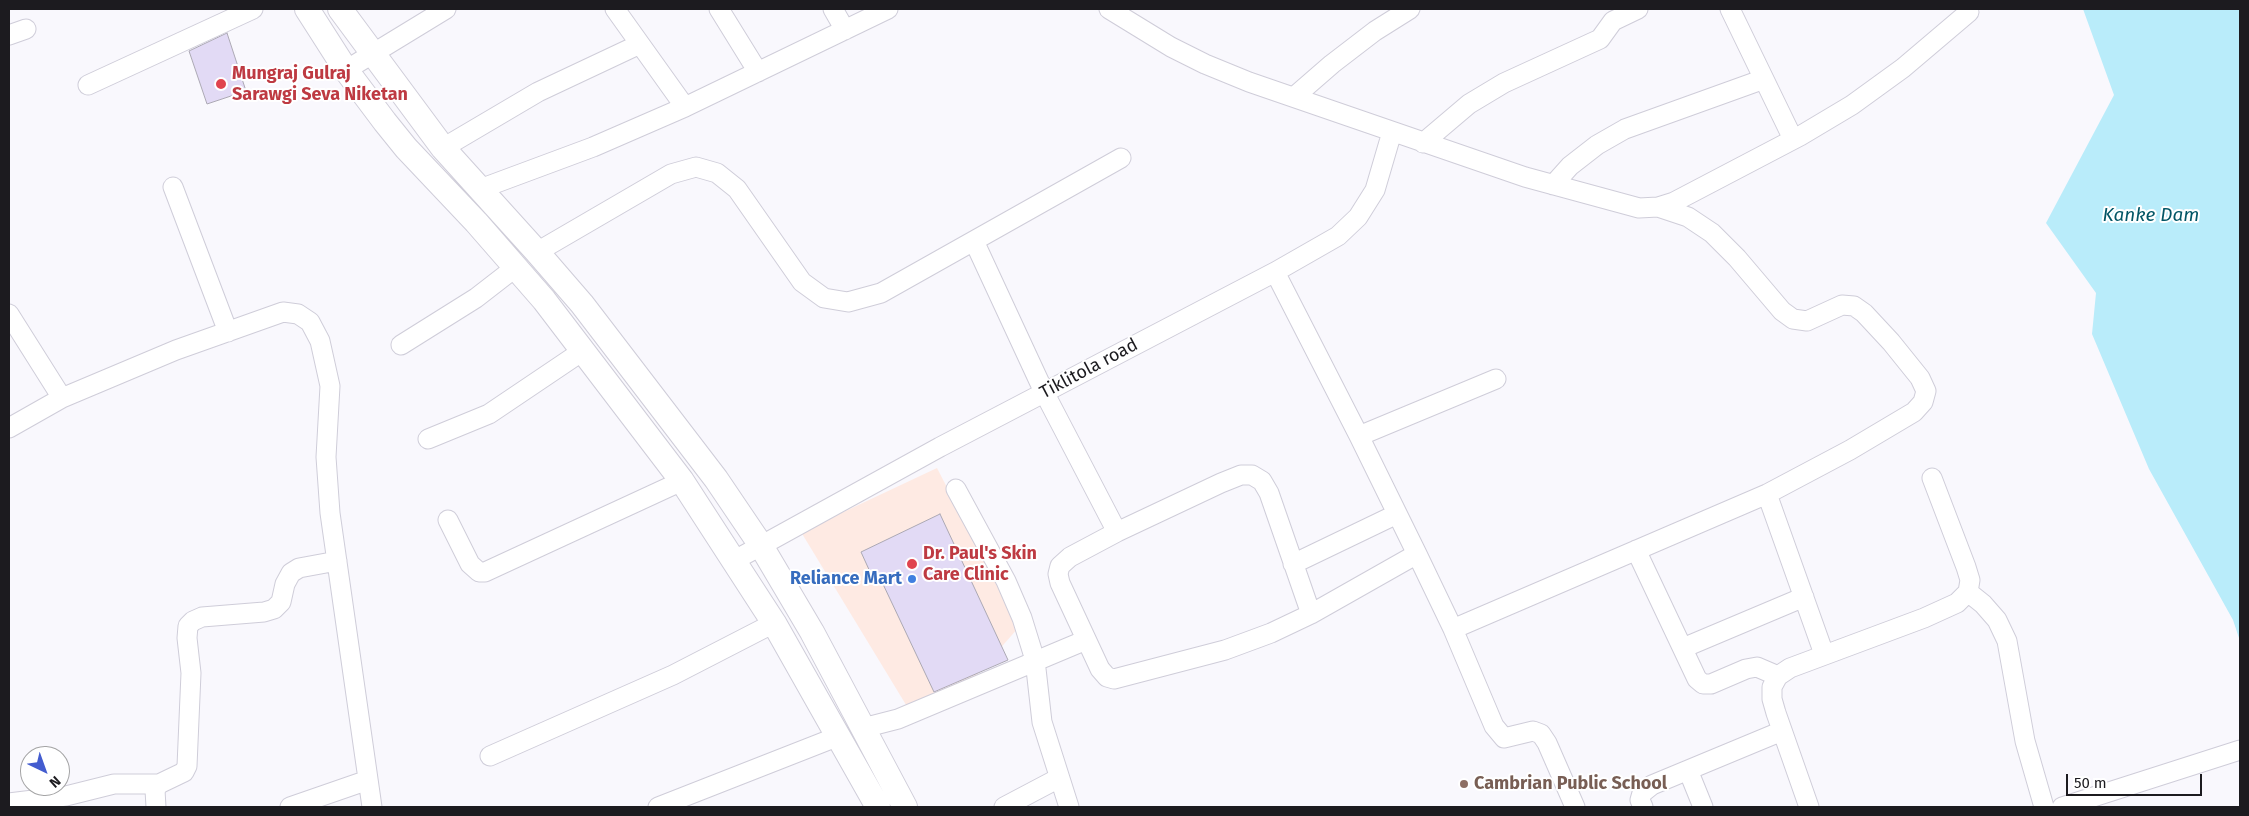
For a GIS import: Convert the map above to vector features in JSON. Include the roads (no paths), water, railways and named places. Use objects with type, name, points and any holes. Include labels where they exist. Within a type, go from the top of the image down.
[{"type":"main road","points":[[307,9],[346,70],[406,148],[516,267],[584,350],[682,481],[735,560],[774,623],[878,807]]},
{"type":"main road","points":[[340,9],[443,148],[538,252],[582,304],[716,479],[760,544],[812,632],[905,807]]},
{"type":"street","points":[[88,85],[253,9]]},
{"type":"street","points":[[346,70],[446,9]]},
{"type":"street","points":[[615,9],[685,107]]},
{"type":"street","points":[[834,9],[845,30]]},
{"type":"street","points":[[480,189],[593,147],[685,107],[888,9]]},
{"type":"street","points":[[1109,9],[1171,47],[1204,64],[1423,143],[1553,185],[1639,208],[1658,207],[1674,202],[1794,139],[1852,105],[1903,68],[1969,12]]},
{"type":"street","points":[[1294,97],[1339,58],[1375,31],[1410,9]]},
{"type":"street","points":[[1423,143],[1469,104],[1504,83],[1600,39],[1613,21],[1638,9]]},
{"type":"street","points":[[1730,9],[1794,139]]},
{"type":"street","points":[[727,12],[758,72]]},
{"type":"street","points":[[443,148],[538,92],[640,44]]},
{"type":"street","points":[[1553,185],[1570,166],[1597,145],[1625,129],[1764,79]]},
{"type":"street","name":"Tiklitola road","points":[[735,560],[760,544],[1044,392],[1275,272],[1338,236],[1358,217],[1375,190],[1392,132]]},
{"type":"street","points":[[538,252],[671,174],[696,167],[717,173],[737,189],[802,282],[824,298],[848,302],[881,293],[1121,158]]},
{"type":"street","points":[[173,187],[228,332]]},
{"type":"street","points":[[1453,629],[1767,494],[1850,450],[1914,412],[1923,402],[1926,391],[1920,378],[1891,342],[1864,313],[1854,306],[1842,305],[1807,321],[1793,319],[1782,311],[1737,258],[1712,233],[1688,217],[1658,207]]},
{"type":"street","points":[[974,241],[1044,392],[1116,532]]},
{"type":"street","points":[[401,345],[476,298],[516,267]]},
{"type":"street","points":[[1275,272],[1417,554],[1453,629],[1499,734],[1504,738],[1534,731],[1541,734],[1548,743],[1575,807]]},
{"type":"street","points":[[9,428],[62,398],[135,365],[283,312],[298,314],[310,322],[320,341],[330,386],[326,458],[337,562],[372,807]]},
{"type":"street","points":[[9,314],[62,398]]},
{"type":"street","points":[[428,439],[489,414],[584,350]]},
{"type":"street","points":[[1359,436],[1496,379]]},
{"type":"street","points":[[1311,614],[1269,493],[1262,480],[1252,475],[1241,475],[1221,483],[1116,532],[1070,557],[1060,566],[1058,574],[1060,583],[1100,669],[1107,677],[1114,679],[1225,650],[1271,633],[1311,614],[1417,554]]},
{"type":"street","points":[[1809,807],[1772,699],[1772,687],[1778,676],[1790,668],[1924,618],[1957,603],[1968,592],[1970,580],[1966,566],[1932,478]]},
{"type":"street","points":[[448,520],[470,564],[479,572],[485,572],[682,481]]},
{"type":"street","points":[[956,489],[1006,581],[1022,618],[1035,660],[1042,722],[1069,807]]},
{"type":"street","points":[[1767,494],[1824,654]]},
{"type":"street","points":[[1293,564],[1397,514]]},
{"type":"street","points":[[1636,550],[1697,679],[1704,684],[1712,684],[1746,669],[1757,667],[1778,676]]},
{"type":"street","points":[[9,803],[66,796],[114,784],[159,784],[184,772],[187,766],[191,673],[187,638],[188,626],[193,621],[202,617],[264,612],[274,609],[281,602],[285,584],[291,573],[299,568],[337,562]]},
{"type":"street","points":[[1968,592],[1983,604],[1997,620],[2007,641],[2025,741],[2044,807]]},
{"type":"street","points":[[1683,648],[1804,598]]},
{"type":"street","points":[[490,756],[664,679],[774,623]]},
{"type":"street","points":[[863,728],[898,719],[1086,640]]},
{"type":"street","points":[[1643,807],[1640,800],[1642,792],[1652,785],[1782,731]]},
{"type":"street","points":[[658,807],[839,736]]},
{"type":"street","points":[[2062,807],[2240,750]]},
{"type":"street","points":[[1688,770],[1703,807]]},
{"type":"street","points":[[1004,807],[1059,778]]},
{"type":"street","points":[[290,807],[368,780]]},
{"type":"street","points":[[156,807],[155,790],[159,784]]},
{"type":"water","name":"Kanke Dam","points":[[2083,9],[2240,9],[2240,641],[2233,620],[2149,469],[2092,334],[2096,293],[2046,223],[2114,95]]},
{"type":"place","name":"Mungraj Gulraj Sarawgi Seva Niketan","points":[[221,84]]},
{"type":"place","name":"Dr. Paul's Skin Care Clinic","points":[[912,564]]},
{"type":"place","name":"Reliance Mart","points":[[912,579]]},
{"type":"place","name":"Cambrian Public School","points":[[1464,784]]}]
